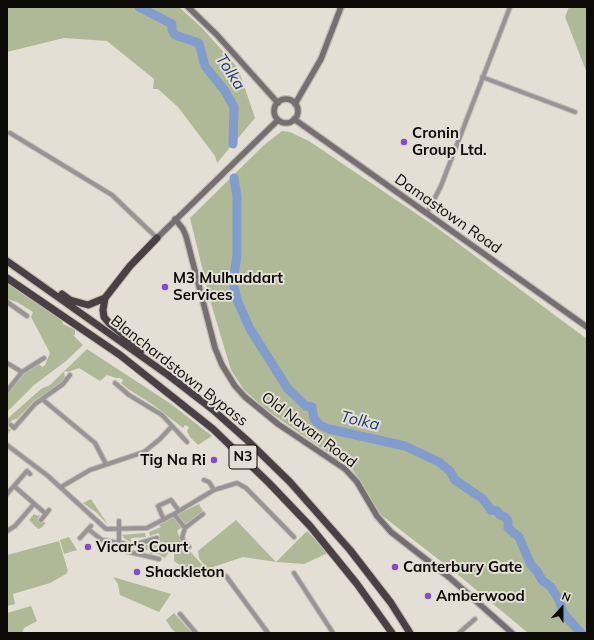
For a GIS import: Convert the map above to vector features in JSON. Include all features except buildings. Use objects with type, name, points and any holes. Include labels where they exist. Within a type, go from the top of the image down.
[{"type":"highway","points":[[24,274],[47,284],[70,300],[93,305],[105,298],[130,266],[157,238]]},
{"type":"highway","name":"N3","points":[[7,261],[24,274]]},
{"type":"highway","name":"Blanchardstown Bypass","points":[[24,274],[168,375],[212,409],[278,470],[350,550],[391,603],[410,633]]},
{"type":"highway","name":"Blanchardstown Bypass","points":[[7,278],[120,355],[169,392],[214,429],[285,500],[334,555],[392,633]]},
{"type":"highway","points":[[105,298],[103,310],[104,316],[109,323],[215,408],[253,442],[278,470]]},
{"type":"street","points":[[188,7],[217,35],[278,103]]},
{"type":"street","points":[[295,104],[321,59],[341,7]]},
{"type":"street","points":[[427,213],[433,204],[510,7]]},
{"type":"street","points":[[482,77],[574,112]]},
{"type":"street","points":[[285,100],[295,104],[298,111],[294,119],[288,123],[278,120],[274,111],[278,103],[285,100]]},
{"type":"street","name":"Damastown Road","points":[[294,119],[587,327]]},
{"type":"street","points":[[10,133],[112,196],[157,238],[278,120]]},
{"type":"street","name":"Old Navan Road","points":[[175,219],[183,229],[186,236],[215,348],[222,365],[236,386],[245,397],[278,424],[345,469],[357,482],[377,516],[391,532],[450,578],[512,633]]},
{"type":"street","points":[[7,302],[27,316]]},
{"type":"street","points":[[7,392],[22,372],[44,358]]},
{"type":"street","points":[[7,363],[22,372]]},
{"type":"street","points":[[10,425],[14,428],[42,399],[63,384],[70,375]]},
{"type":"street","points":[[116,382],[129,395],[162,416],[187,442]]},
{"type":"street","points":[[42,399],[93,442],[102,454],[106,464]]},
{"type":"street","points":[[61,487],[83,473],[144,452],[160,439],[172,426]]},
{"type":"street","points":[[182,436],[187,432]]},
{"type":"street","points":[[7,445],[61,487],[79,505],[92,514],[104,528],[119,530],[147,528],[164,520],[214,490],[224,486],[242,484],[294,537]]},
{"type":"street","points":[[7,494],[27,471],[30,474]]},
{"type":"street","points":[[204,480],[209,482],[214,490]]},
{"type":"street","points":[[14,486],[46,514]]},
{"type":"street","points":[[164,520],[158,506],[171,500],[179,511]]},
{"type":"street","points":[[7,531],[15,526],[34,504]]},
{"type":"street","points":[[41,520],[50,510]]},
{"type":"street","points":[[174,514],[185,528]]},
{"type":"street","points":[[189,548],[182,538],[185,528],[203,514]]},
{"type":"street","points":[[119,521],[119,543]]},
{"type":"street","points":[[80,538],[90,528],[102,540],[123,543],[130,546],[157,538]]},
{"type":"street","points":[[130,546],[132,553]]},
{"type":"street","points":[[125,551],[159,559]]},
{"type":"street","points":[[294,573],[333,633]]},
{"type":"street","points":[[226,576],[268,633]]},
{"type":"street","points":[[180,614],[196,633]]},
{"type":"street","points":[[459,633],[475,619]]},
{"type":"green space","points":[[7,7],[137,7],[148,13],[141,7],[179,7],[201,27],[238,68],[255,118],[217,163],[215,156],[178,107],[158,89],[153,89],[154,79],[107,41],[64,38],[7,52]]},
{"type":"green space","points":[[569,7],[587,7],[587,73],[565,17]]},
{"type":"green space","points":[[282,131],[290,132],[309,141],[436,227],[587,339],[587,633],[528,633],[456,573],[380,514],[353,470],[268,411],[244,390],[231,370],[210,300],[190,218],[264,145]]},
{"type":"green space","points":[[7,281],[62,320],[63,324],[75,330],[75,335],[73,335],[83,345],[66,361],[34,385],[7,412],[7,395],[10,390],[26,372],[39,364],[42,367],[45,365],[50,353],[31,317],[33,312],[17,302],[7,299]]},
{"type":"green space","points":[[87,349],[171,404],[212,436],[198,445],[190,437],[187,431],[189,427],[185,425],[183,428],[152,404],[128,389],[121,383],[123,380],[120,378],[107,375],[100,381],[79,368],[64,372],[65,379],[63,382],[34,401],[17,419],[12,420],[8,428],[11,430],[7,434],[7,419],[41,389],[50,385]]},
{"type":"green space","points":[[91,499],[108,525],[97,513],[83,503]]},
{"type":"green space","points":[[199,504],[203,511],[177,531],[181,541],[204,567],[196,574],[185,578],[184,568],[174,561],[174,554],[169,552],[165,558],[158,554],[150,554],[150,551],[141,549],[139,552],[136,551],[136,546],[155,544],[160,538],[159,533],[150,536],[149,532],[161,527],[158,524]]},
{"type":"green space","points":[[34,514],[38,516],[40,514],[38,520],[46,523],[41,528],[38,529],[29,520]]},
{"type":"green space","points":[[236,520],[276,562],[243,557],[207,569],[199,558],[198,551]]},
{"type":"green space","points":[[307,531],[328,553],[304,564],[276,562]]},
{"type":"green space","points":[[145,533],[146,537],[131,538],[131,542],[125,539],[122,535]]},
{"type":"green space","points":[[69,537],[77,550],[64,554],[60,540]]},
{"type":"green space","points":[[59,541],[68,571],[66,574],[50,583],[13,594],[15,604],[7,606],[7,555]]},
{"type":"green space","points":[[113,577],[171,594],[159,612],[120,595],[118,584]]},
{"type":"green space","points":[[31,606],[37,621],[24,628],[22,633],[7,633],[7,613]]},
{"type":"green space","points":[[174,613],[192,633],[176,633],[171,628],[166,620]]},
{"type":"waterway","name":"Tolka","points":[[139,7],[172,24],[172,30],[175,35],[199,43],[205,66],[225,91],[234,107],[233,144]]},
{"type":"waterway","name":"Tolka","points":[[234,178],[237,197],[237,255],[233,281],[237,300],[250,329],[288,389],[306,406],[312,407],[314,419],[320,425],[329,429],[405,446],[439,462],[450,471],[455,480],[483,499],[491,510],[497,511],[500,515],[505,517],[508,521],[508,528],[519,537],[531,565],[537,571],[542,580],[551,587],[559,600],[564,614],[581,633]]},
{"type":"place","name":"Cronin Group Ltd.","points":[[404,142]]},
{"type":"place","name":"M3 Mulhuddart Services","points":[[165,287]]},
{"type":"place","name":"Tig Na Ri","points":[[214,460]]},
{"type":"place","name":"Vicar's Court","points":[[88,547]]},
{"type":"place","name":"Canterbury Gate","points":[[395,567]]},
{"type":"place","name":"Shackleton","points":[[137,572]]},
{"type":"place","name":"Amberwood","points":[[428,596]]}]
